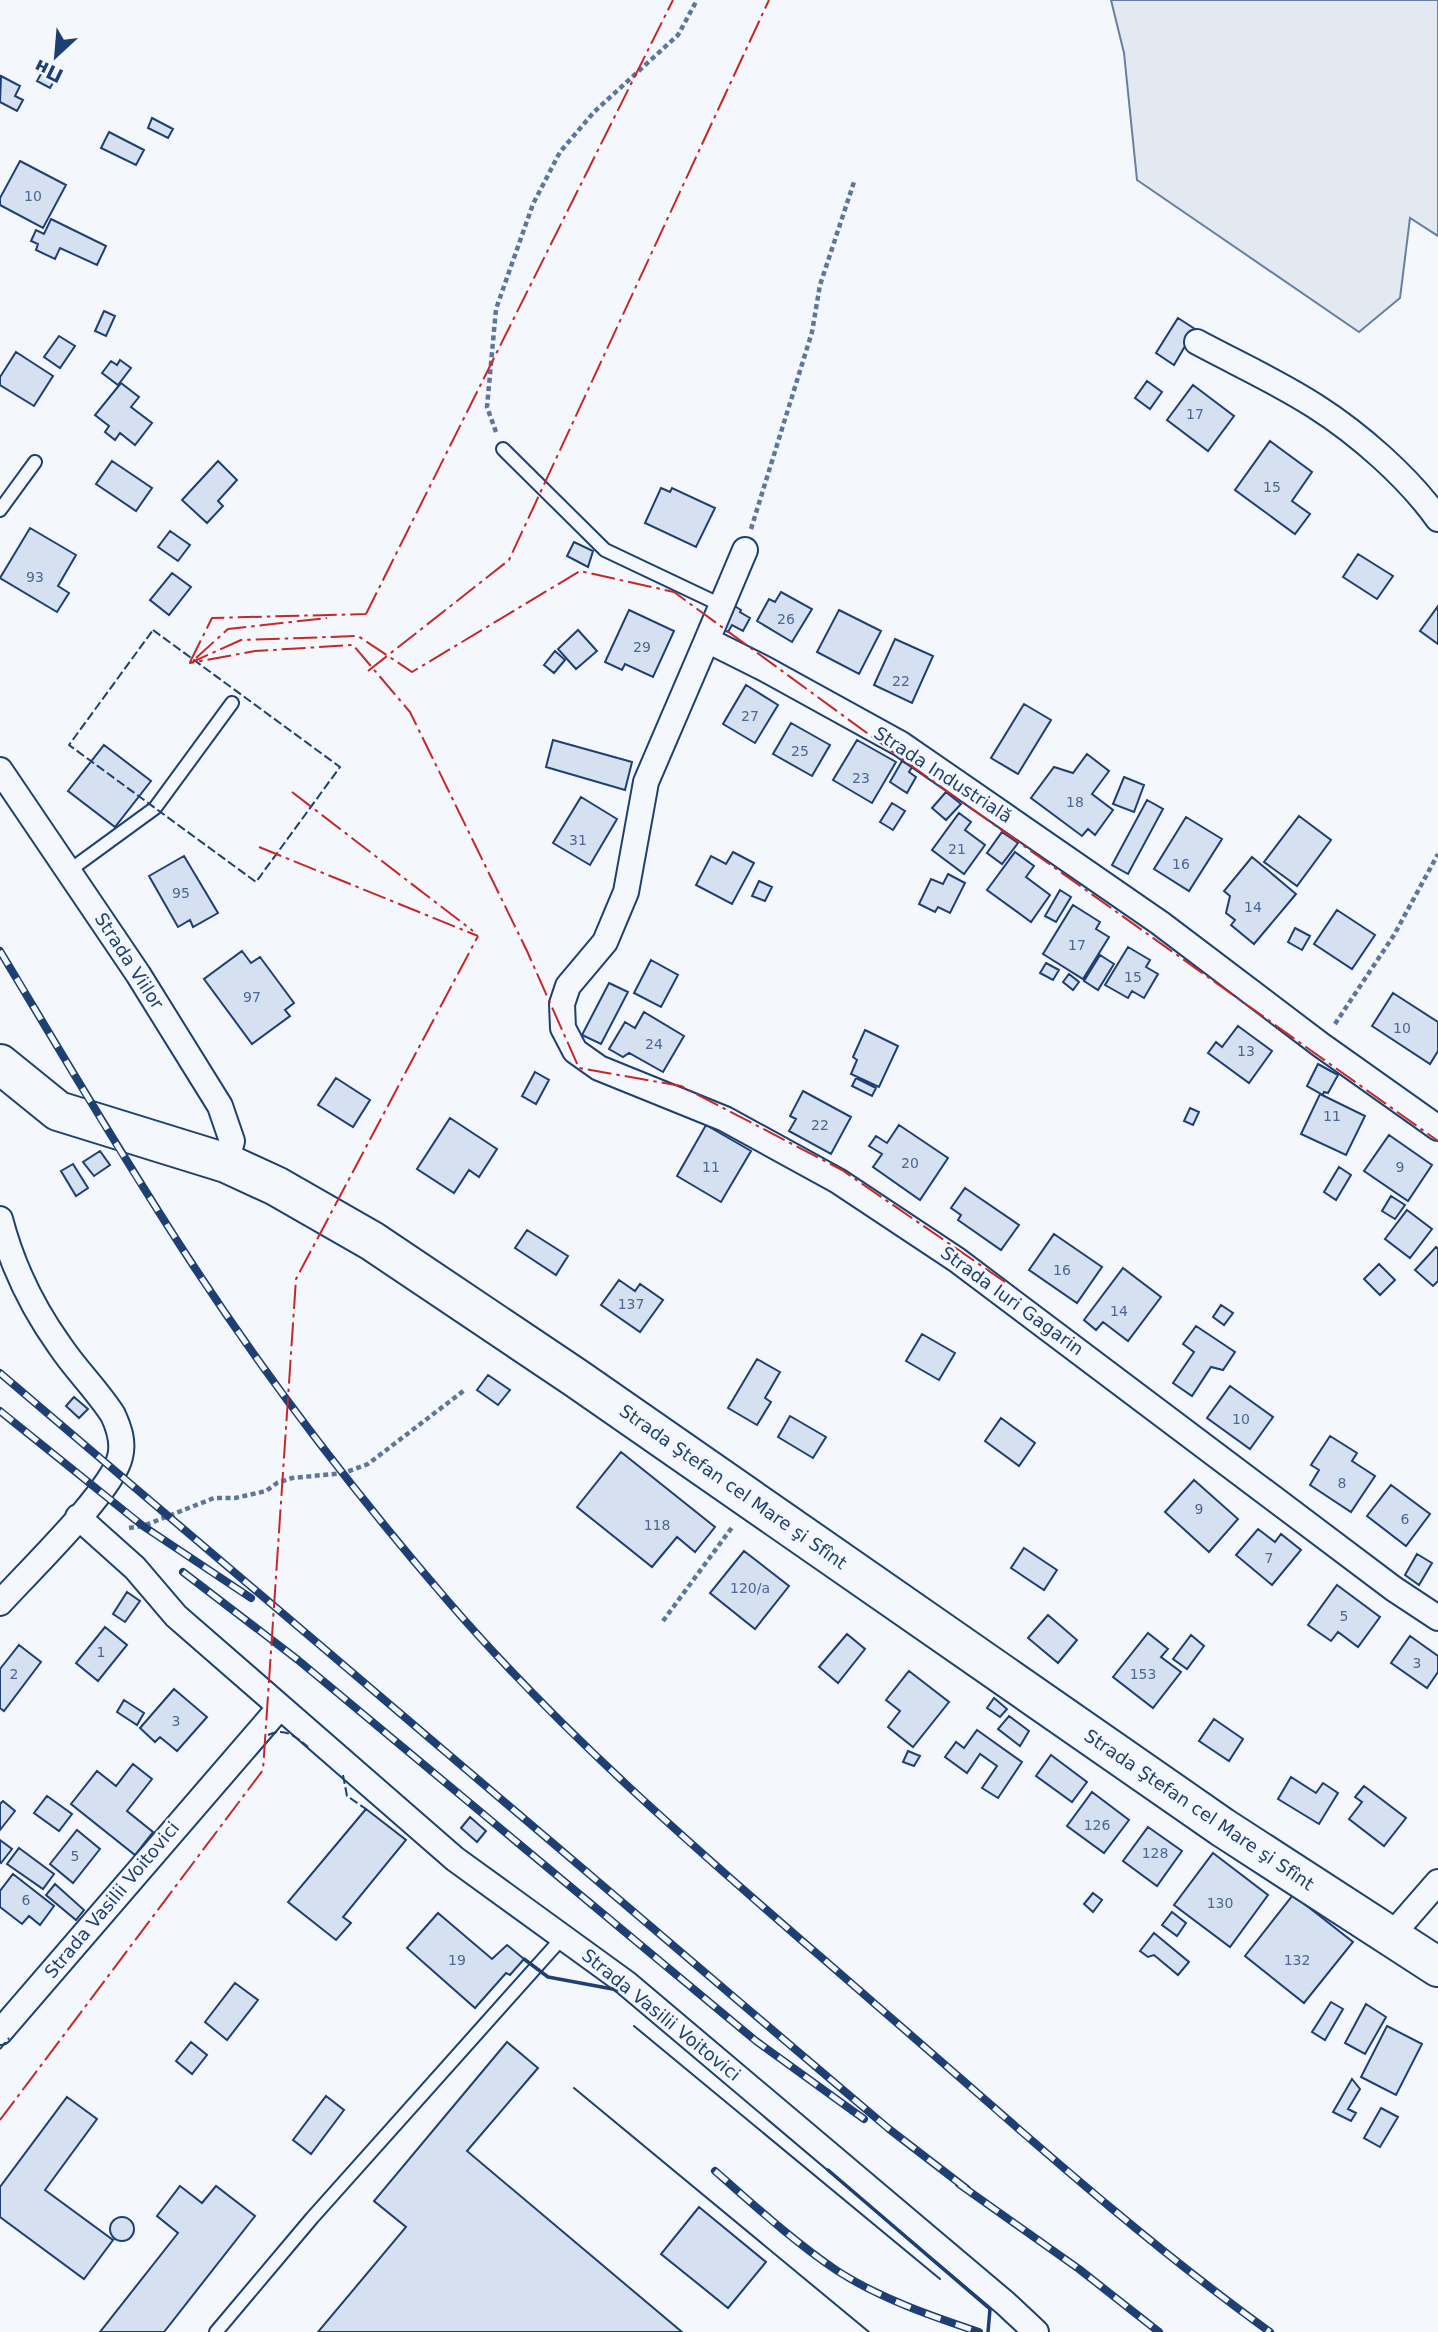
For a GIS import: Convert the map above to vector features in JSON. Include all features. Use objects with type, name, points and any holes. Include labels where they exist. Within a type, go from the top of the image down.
[{"type":"main road","name":"Strada Ştefan cel Mare şi Sfînt","points":[[0,1064],[58,1111],[226,1163],[276,1186],[372,1241],[576,1378],[1222,1827],[1438,1967]]},
{"type":"street","points":[[1197,342],[1315,406],[1377,454],[1429,506],[1438,519]]},
{"type":"street","points":[[707,640],[745,550]]},
{"type":"street","name":"Strada Iuri Gagarin","points":[[707,640],[646,782],[626,892],[605,942],[568,986],[562,1004],[563,1028],[575,1051],[599,1068],[725,1119],[838,1181],[957,1260],[1394,1589],[1438,1618]]},
{"type":"street","name":"Strada Industrială","points":[[707,640],[901,744],[1160,923],[1321,1045],[1438,1128]]},
{"type":"street","name":"Strada Viilor","points":[[0,770],[70,870],[220,1106],[232,1141],[226,1163]]},
{"type":"street","points":[[0,1219],[16,1271],[30,1298],[59,1345],[106,1403],[118,1425],[121,1438],[120,1458],[115,1471],[78,1517],[0,1603]]},
{"type":"street","name":"Strada Vasilii Voitovici","points":[[78,1517],[135,1568],[176,1616],[455,1858],[626,1983],[995,2294],[1036,2332]]},
{"type":"street","name":"Strada Vasilii Voitovici","points":[[0,2032],[280,1707]]},
{"type":"street","points":[[1390,1937],[1438,1882]]},
{"type":"lane","points":[[503,449],[605,550],[721,605]]},
{"type":"lane","points":[[0,510],[35,462]]},
{"type":"lane","points":[[70,870],[155,808],[232,703]]},
{"type":"lane","points":[[216,2332],[312,2218],[563,1937]]},
{"type":"path","points":[[503,449],[487,407],[496,309],[533,204],[561,152],[594,112],[678,35],[697,0]]},
{"type":"path","points":[[745,550],[812,332],[820,285],[854,181]]},
{"type":"path","points":[[1321,1045],[1394,935],[1438,854]]},
{"type":"path","points":[[103,1538],[119,1529],[143,1526],[214,1498],[235,1498],[266,1491],[277,1483],[292,1478],[344,1473],[369,1464],[467,1390]]},
{"type":"path","points":[[663,1621],[752,1500]]},
{"type":"shaded area","points":[[1111,0],[1438,0],[1438,236],[1410,218],[1400,298],[1359,332],[1137,180],[1124,53]]},
{"type":"building","points":[[42,72],[55,79],[50,88],[37,81]]},
{"type":"building","points":[[1,76],[20,86],[15,96],[23,100],[17,111],[0,102]]},
{"type":"building","points":[[152,118],[173,129],[168,138],[148,128]]},
{"type":"building","points":[[109,132],[144,150],[136,165],[101,148]]},
{"type":"building","points":[[20,161],[66,185],[43,228],[0,205],[0,198]]},
{"type":"building","points":[[51,219],[106,246],[97,265],[60,248],[55,259],[36,250],[38,244],[31,241],[36,230],[44,234]]},
{"type":"building","points":[[104,311],[115,316],[106,336],[95,331]]},
{"type":"building","points":[[1178,318],[1195,329],[1174,365],[1156,353]]},
{"type":"building","points":[[59,336],[75,346],[60,368],[44,357]]},
{"type":"building","points":[[16,352],[53,376],[34,406],[0,385],[0,377]]},
{"type":"building","points":[[120,360],[131,368],[118,385],[102,373],[111,361],[117,365]]},
{"type":"building","points":[[1147,381],[1162,392],[1150,409],[1135,398]]},
{"type":"building","points":[[121,383],[139,397],[131,407],[152,423],[135,445],[120,433],[115,440],[105,432],[109,426],[95,415]]},
{"type":"building","points":[[1193,385],[1234,416],[1208,451],[1167,420]]},
{"type":"building","points":[[1270,441],[1312,472],[1292,501],[1310,514],[1295,534],[1235,490]]},
{"type":"building","points":[[112,461],[152,488],[136,511],[96,484]]},
{"type":"building","points":[[218,461],[237,480],[218,501],[223,506],[207,523],[182,500]]},
{"type":"building","points":[[661,488],[670,492],[672,488],[715,508],[696,547],[645,523]]},
{"type":"building","points":[[30,528],[76,555],[58,586],[69,593],[57,612],[0,578]]},
{"type":"building","points":[[170,531],[190,545],[178,561],[158,547]]},
{"type":"building","points":[[574,542],[593,551],[588,567],[567,556]]},
{"type":"building","points":[[1358,554],[1393,576],[1377,599],[1343,577]]},
{"type":"building","points":[[172,573],[191,587],[169,615],[150,600]]},
{"type":"building","points":[[781,592],[812,609],[792,642],[757,621],[769,599],[775,602]]},
{"type":"building","points":[[733,605],[750,618],[743,631],[732,625],[728,632],[721,628]]},
{"type":"building","points":[[1438,606],[1438,644],[1420,631]]},
{"type":"building","points":[[629,610],[674,631],[653,677],[625,664],[622,670],[605,662]]},
{"type":"building","points":[[839,610],[881,631],[859,674],[817,652]]},
{"type":"building","points":[[578,630],[597,651],[576,669],[558,649]]},
{"type":"building","points":[[895,639],[933,656],[912,703],[874,685]]},
{"type":"building","points":[[555,651],[565,660],[554,673],[544,665]]},
{"type":"building","points":[[746,685],[778,705],[755,743],[723,724]]},
{"type":"building","points":[[1024,704],[1051,720],[1018,774],[991,758]]},
{"type":"building","points":[[791,723],[830,745],[812,776],[773,754]]},
{"type":"building","points":[[553,740],[632,762],[625,790],[546,767]]},
{"type":"building","points":[[857,740],[896,762],[872,803],[833,780]]},
{"type":"building","points":[[104,745],[151,781],[115,827],[68,791]]},
{"type":"building","points":[[1087,754],[1109,771],[1092,794],[1113,810],[1095,835],[1088,829],[1082,836],[1031,798],[1054,767],[1073,773]]},
{"type":"building","points":[[902,761],[912,767],[909,772],[916,777],[907,793],[890,782]]},
{"type":"building","points":[[1124,777],[1144,785],[1134,812],[1113,804]]},
{"type":"building","points":[[946,792],[961,804],[946,820],[932,808]]},
{"type":"building","points":[[581,797],[617,819],[590,865],[553,843]]},
{"type":"building","points":[[1147,800],[1163,809],[1128,874],[1112,865]]},
{"type":"building","points":[[892,803],[905,811],[893,830],[880,822]]},
{"type":"building","points":[[959,813],[971,822],[965,830],[985,845],[964,874],[932,850]]},
{"type":"building","points":[[1299,816],[1331,840],[1297,886],[1264,862]]},
{"type":"building","points":[[1186,817],[1222,839],[1189,891],[1154,869]]},
{"type":"building","points":[[1002,832],[1018,843],[1002,864],[987,853]]},
{"type":"building","points":[[733,852],[754,863],[732,904],[696,885],[711,856],[726,864]]},
{"type":"building","points":[[1015,852],[1034,866],[1026,877],[1050,895],[1031,922],[987,890]]},
{"type":"building","points":[[184,856],[218,913],[193,927],[190,920],[178,927],[149,876]]},
{"type":"building","points":[[1252,857],[1296,894],[1254,944],[1231,925],[1235,920],[1226,913],[1230,896],[1224,891]]},
{"type":"building","points":[[948,874],[965,883],[950,913],[938,907],[935,912],[919,904],[931,879],[943,884]]},
{"type":"building","points":[[759,881],[772,887],[765,901],[752,896]]},
{"type":"building","points":[[1060,890],[1071,897],[1056,922],[1045,916]]},
{"type":"building","points":[[1073,905],[1100,922],[1096,929],[1109,937],[1083,979],[1043,954]]},
{"type":"building","points":[[1337,910],[1375,935],[1352,969],[1314,944]]},
{"type":"building","points":[[1295,928],[1310,936],[1302,950],[1288,942]]},
{"type":"building","points":[[1128,947],[1150,960],[1146,967],[1158,974],[1144,998],[1132,991],[1128,998],[1105,985]]},
{"type":"building","points":[[242,951],[251,963],[260,957],[294,1003],[285,1010],[290,1016],[252,1044],[204,979]]},
{"type":"building","points":[[1100,955],[1114,964],[1098,990],[1084,981]]},
{"type":"building","points":[[651,960],[678,975],[661,1007],[634,993]]},
{"type":"building","points":[[1046,963],[1059,970],[1053,980],[1040,973]]},
{"type":"building","points":[[1069,974],[1079,982],[1073,990],[1063,982]]},
{"type":"building","points":[[609,983],[628,992],[601,1044],[582,1035]]},
{"type":"building","points":[[1393,993],[1438,1022],[1438,1051],[1430,1064],[1372,1026]]},
{"type":"building","points":[[644,1012],[684,1036],[663,1072],[629,1053],[623,1057],[609,1049],[625,1022],[635,1028]]},
{"type":"building","points":[[1238,1026],[1272,1051],[1249,1083],[1208,1053],[1216,1042],[1222,1047]]},
{"type":"building","points":[[865,1030],[898,1046],[879,1087],[851,1074],[857,1060],[853,1057]]},
{"type":"building","points":[[1318,1064],[1338,1075],[1328,1093],[1324,1092],[1323,1095],[1307,1086]]},
{"type":"building","points":[[535,1072],[549,1080],[536,1104],[522,1096]]},
{"type":"building","points":[[336,1078],[370,1100],[353,1127],[318,1105]]},
{"type":"building","points":[[856,1078],[876,1088],[872,1096],[852,1086]]},
{"type":"building","points":[[803,1091],[851,1117],[831,1154],[789,1131],[796,1119],[790,1116]]},
{"type":"building","points":[[1320,1094],[1365,1116],[1346,1155],[1301,1134]]},
{"type":"building","points":[[1190,1108],[1199,1112],[1193,1125],[1184,1121]]},
{"type":"building","points":[[450,1118],[497,1149],[479,1177],[469,1170],[454,1193],[417,1169]]},
{"type":"building","points":[[706,1125],[751,1151],[721,1202],[677,1176]]},
{"type":"building","points":[[899,1125],[948,1158],[920,1200],[873,1167],[882,1154],[869,1146],[876,1136],[887,1143]]},
{"type":"building","points":[[1389,1135],[1432,1165],[1408,1201],[1364,1171]]},
{"type":"building","points":[[100,1151],[110,1165],[94,1176],[83,1162]]},
{"type":"building","points":[[73,1164],[88,1188],[76,1196],[61,1171]]},
{"type":"building","points":[[1339,1167],[1351,1175],[1336,1200],[1324,1192]]},
{"type":"building","points":[[965,1188],[1019,1225],[1001,1250],[958,1220],[961,1215],[951,1208]]},
{"type":"building","points":[[1391,1196],[1405,1205],[1395,1219],[1382,1211]]},
{"type":"building","points":[[1407,1210],[1432,1229],[1410,1258],[1385,1239]]},
{"type":"building","points":[[527,1230],[568,1256],[556,1275],[515,1248]]},
{"type":"building","points":[[1054,1234],[1102,1267],[1077,1303],[1029,1270]]},
{"type":"building","points":[[1436,1247],[1438,1281],[1433,1286],[1415,1270]]},
{"type":"building","points":[[1379,1264],[1395,1280],[1380,1295],[1364,1279]]},
{"type":"building","points":[[1123,1268],[1161,1297],[1128,1341],[1103,1322],[1096,1330],[1084,1320]]},
{"type":"building","points":[[619,1280],[635,1291],[640,1284],[663,1300],[640,1332],[601,1305]]},
{"type":"building","points":[[1221,1305],[1233,1313],[1224,1325],[1213,1317]]},
{"type":"building","points":[[1196,1326],[1235,1352],[1223,1370],[1211,1367],[1192,1396],[1173,1383],[1194,1352],[1183,1344]]},
{"type":"building","points":[[922,1334],[955,1353],[939,1380],[906,1361]]},
{"type":"building","points":[[757,1359],[780,1372],[765,1398],[771,1402],[757,1425],[728,1408]]},
{"type":"building","points":[[488,1375],[510,1390],[498,1405],[477,1390]]},
{"type":"building","points":[[1230,1386],[1273,1417],[1250,1449],[1207,1418]]},
{"type":"building","points":[[74,1397],[88,1409],[79,1418],[66,1406]]},
{"type":"building","points":[[790,1416],[826,1437],[813,1458],[778,1437]]},
{"type":"building","points":[[1001,1418],[1035,1443],[1019,1466],[985,1441]]},
{"type":"building","points":[[1330,1436],[1357,1453],[1352,1461],[1375,1476],[1351,1512],[1310,1485],[1319,1470],[1311,1465]]},
{"type":"building","points":[[621,1452],[715,1527],[695,1552],[677,1537],[652,1567],[577,1507]]},
{"type":"building","points":[[1194,1480],[1238,1519],[1209,1552],[1165,1512]]},
{"type":"building","points":[[1391,1485],[1430,1514],[1406,1546],[1367,1516]]},
{"type":"building","points":[[1258,1529],[1275,1542],[1281,1534],[1301,1550],[1272,1585],[1236,1555]]},
{"type":"building","points":[[1024,1548],[1057,1570],[1044,1590],[1011,1568]]},
{"type":"building","points":[[744,1551],[789,1586],[755,1629],[710,1593]]},
{"type":"building","points":[[1417,1554],[1432,1563],[1419,1585],[1405,1575]]},
{"type":"building","points":[[1337,1585],[1380,1617],[1358,1647],[1338,1632],[1331,1641],[1308,1625]]},
{"type":"building","points":[[127,1592],[140,1601],[125,1622],[113,1614]]},
{"type":"building","points":[[1048,1615],[1077,1640],[1058,1663],[1028,1638]]},
{"type":"building","points":[[105,1627],[127,1645],[98,1681],[76,1663]]},
{"type":"building","points":[[1148,1633],[1168,1649],[1161,1657],[1181,1672],[1153,1708],[1113,1677]]},
{"type":"building","points":[[847,1634],[865,1649],[838,1683],[819,1667]]},
{"type":"building","points":[[1191,1635],[1204,1646],[1187,1669],[1173,1659]]},
{"type":"building","points":[[1410,1636],[1438,1656],[1438,1672],[1427,1688],[1391,1663]]},
{"type":"building","points":[[19,1645],[41,1662],[4,1711],[0,1708],[0,1669]]},
{"type":"building","points":[[909,1671],[949,1702],[913,1747],[888,1727],[900,1711],[886,1700]]},
{"type":"building","points":[[174,1689],[207,1717],[177,1751],[160,1737],[155,1742],[140,1728]]},
{"type":"building","points":[[994,1698],[1007,1709],[1000,1717],[987,1708]]},
{"type":"building","points":[[124,1700],[144,1713],[137,1725],[117,1712]]},
{"type":"building","points":[[1009,1716],[1029,1731],[1020,1746],[998,1729]]},
{"type":"building","points":[[1214,1719],[1243,1739],[1229,1761],[1199,1741]]},
{"type":"building","points":[[977,1730],[1022,1762],[998,1798],[982,1788],[997,1766],[980,1754],[967,1773],[945,1757],[956,1742],[964,1748]]},
{"type":"building","points":[[908,1751],[920,1756],[914,1766],[903,1762]]},
{"type":"building","points":[[1051,1755],[1087,1782],[1072,1802],[1036,1776]]},
{"type":"building","points":[[133,1764],[152,1779],[127,1811],[153,1832],[135,1855],[71,1804],[97,1771],[116,1786]]},
{"type":"building","points":[[1291,1777],[1316,1793],[1323,1783],[1338,1793],[1319,1824],[1278,1799]]},
{"type":"building","points":[[1364,1786],[1406,1818],[1384,1846],[1349,1819],[1362,1802],[1355,1797]]},
{"type":"building","points":[[1092,1792],[1129,1820],[1104,1853],[1067,1826]]},
{"type":"building","points":[[47,1796],[72,1814],[59,1831],[34,1813]]},
{"type":"building","points":[[3,1801],[15,1811],[0,1830],[0,1804]]},
{"type":"building","points":[[366,1809],[406,1840],[343,1917],[351,1923],[336,1940],[288,1902]]},
{"type":"building","points":[[470,1817],[486,1831],[477,1842],[461,1828]]},
{"type":"building","points":[[1148,1827],[1182,1851],[1157,1886],[1123,1861]]},
{"type":"building","points":[[77,1830],[100,1849],[73,1883],[50,1864]]},
{"type":"building","points":[[0,1840],[12,1849],[1,1863],[0,1862]]},
{"type":"building","points":[[19,1848],[54,1874],[43,1889],[7,1864]]},
{"type":"building","points":[[1213,1853],[1268,1895],[1230,1947],[1174,1905]]},
{"type":"building","points":[[13,1874],[54,1906],[40,1925],[29,1916],[22,1924],[0,1907],[0,1891]]},
{"type":"building","points":[[55,1884],[84,1910],[76,1920],[46,1895]]},
{"type":"building","points":[[1093,1893],[1102,1900],[1093,1912],[1084,1904]]},
{"type":"building","points":[[1293,1895],[1353,1942],[1304,2003],[1245,1956]]},
{"type":"building","points":[[1172,1912],[1186,1923],[1177,1936],[1162,1925]]},
{"type":"building","points":[[438,1913],[492,1959],[507,1945],[524,1959],[510,1975],[506,1973],[475,2008],[407,1948]]},
{"type":"building","points":[[1154,1933],[1189,1962],[1178,1975],[1154,1955],[1148,1957],[1140,1951]]},
{"type":"building","points":[[235,1983],[258,2000],[227,2040],[205,2022]]},
{"type":"building","points":[[1331,2002],[1343,2009],[1325,2040],[1312,2032]]},
{"type":"building","points":[[1366,2004],[1386,2017],[1365,2054],[1345,2043]]},
{"type":"building","points":[[1387,2026],[1422,2044],[1396,2095],[1361,2077]]},
{"type":"building","points":[[191,2042],[207,2055],[192,2074],[176,2061]]},
{"type":"building","points":[[507,2042],[538,2068],[467,2151],[682,2332],[318,2332],[406,2227],[374,2201]]},
{"type":"building","points":[[1352,2079],[1360,2089],[1348,2109],[1356,2113],[1351,2121],[1333,2112]]},
{"type":"building","points":[[326,2096],[344,2110],[311,2154],[293,2140]]},
{"type":"building","points":[[67,2097],[97,2119],[45,2190],[113,2240],[84,2279],[0,2217],[0,2187]]},
{"type":"building","points":[[1381,2108],[1398,2117],[1380,2147],[1364,2138]]},
{"type":"building","points":[[180,2186],[202,2203],[216,2186],[255,2216],[164,2332],[100,2332],[178,2233],[157,2216]]},
{"type":"building","points":[[699,2207],[766,2262],[728,2308],[661,2254]]},
{"type":"building","points":[[122,2217],[130,2221],[134,2229],[130,2237],[122,2241],[114,2237],[110,2229],[114,2221]]},
{"type":"tram line","points":[[634,2026],[940,2279]]},
{"type":"tram line","points":[[574,2088],[869,2332]]},
{"type":"railway","points":[[0,951],[140,1183],[249,1347],[378,1518],[496,1655],[547,1708],[654,1810],[1020,2131],[1118,2214],[1270,2332]]},
{"type":"railway","points":[[0,1373],[889,2129],[967,2189]]},
{"type":"railway","points":[[0,1411],[143,1526],[251,1598]]},
{"type":"railway","points":[[183,1572],[298,1660],[756,2041],[864,2119]]},
{"type":"railway","points":[[715,2171],[789,2235],[836,2270],[887,2298],[979,2332]]},
{"type":"railway","points":[[959,2184],[1079,2269],[1159,2332]]},
{"type":"fence","points":[[153,630],[340,767],[256,882],[69,745],[153,630]]},
{"type":"fence","points":[[268,1735],[285,1732],[308,1747]]},
{"type":"fence","points":[[343,1775],[347,1796],[366,1809]]},
{"type":"fence","points":[[0,2049],[9,2038]]},
{"type":"wall","points":[[524,1959],[548,1977],[618,1990]]},
{"type":"wall","points":[[828,2170],[990,2309],[988,2332]]},
{"type":"power","points":[[366,614],[673,0]]},
{"type":"power","points":[[368,671],[509,560],[769,0]]},
{"type":"power","points":[[1005,1282],[842,1170],[681,1086],[579,1068],[527,951],[410,712],[353,645],[255,651],[190,663],[241,640],[358,636],[412,672],[580,571],[674,592],[923,774],[1438,1141]]},
{"type":"power","points":[[190,662],[212,618],[366,614]]},
{"type":"power","points":[[196,658],[228,629],[327,618]]},
{"type":"power","points":[[292,792],[473,931]]},
{"type":"power","points":[[259,847],[478,936]]},
{"type":"power","points":[[0,2120],[263,1770],[296,1279],[478,936]]}]
